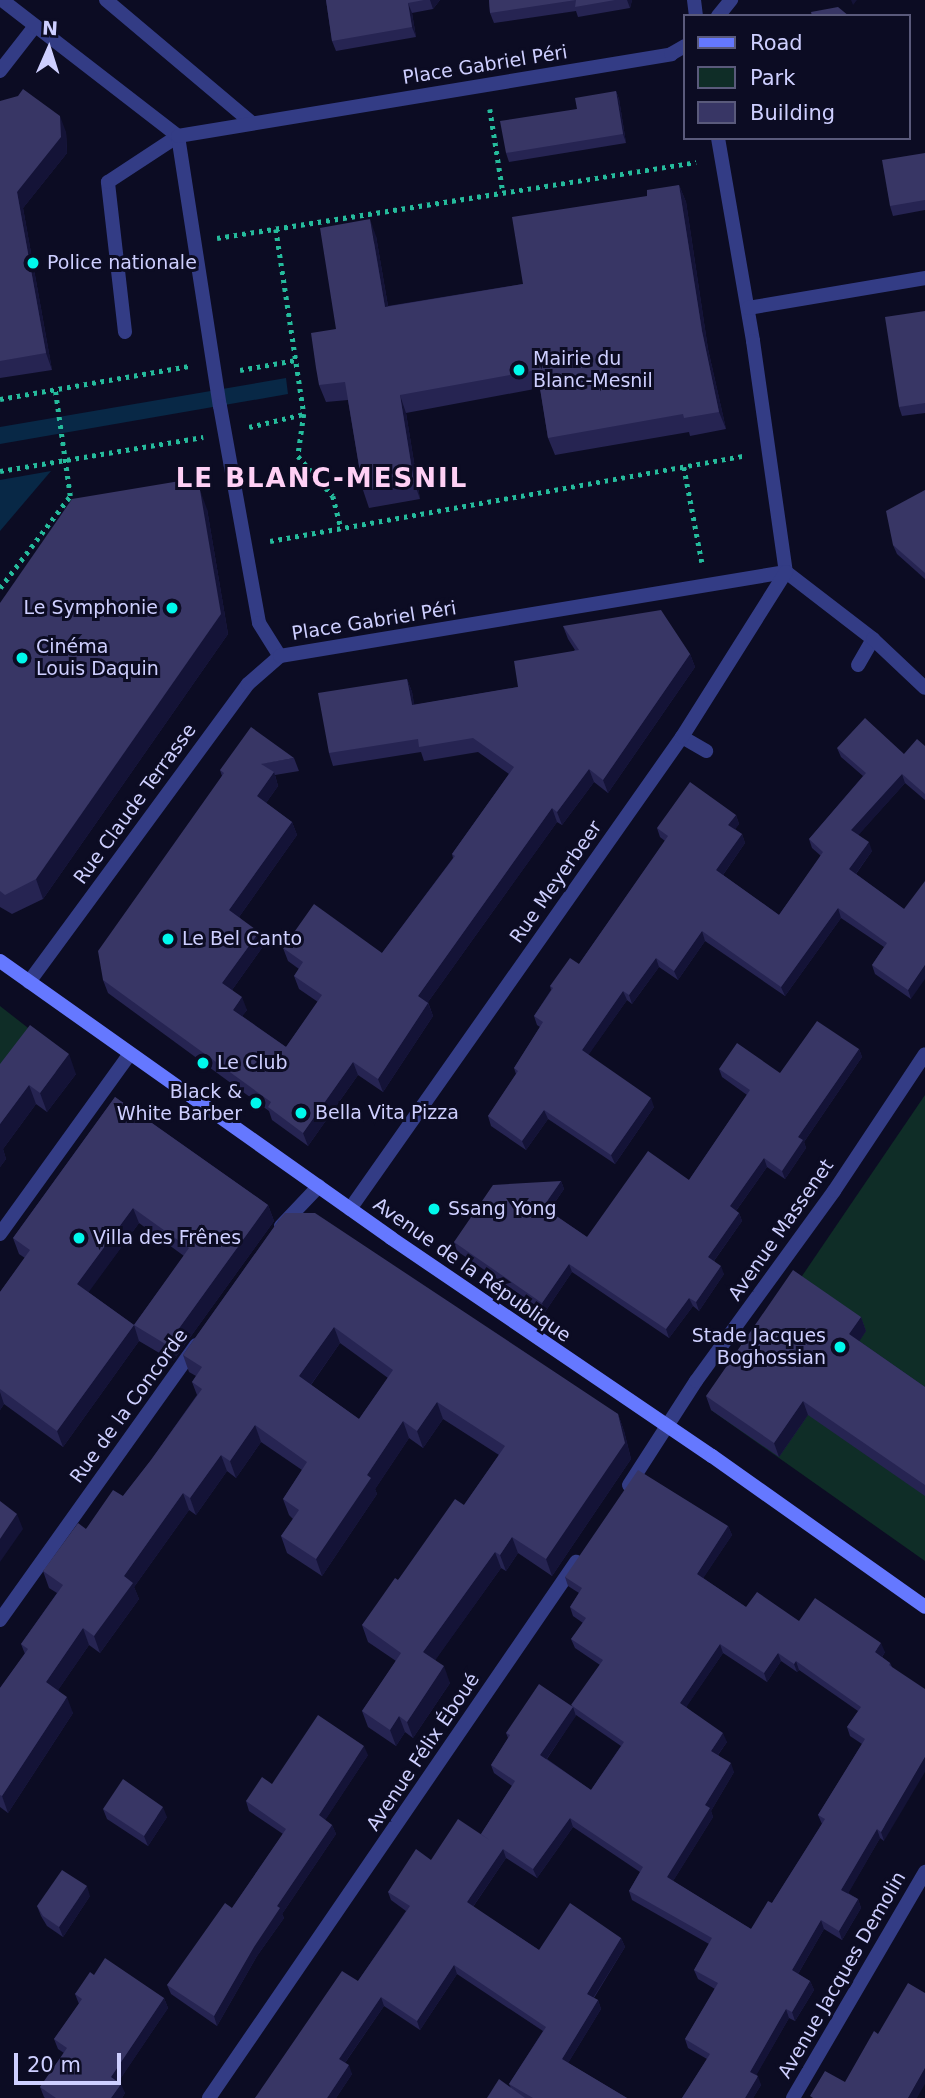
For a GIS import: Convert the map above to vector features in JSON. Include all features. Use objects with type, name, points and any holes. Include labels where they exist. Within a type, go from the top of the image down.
[{"type":"main road","name":"Avenue de la République","points":[[0,961],[350,1209],[925,1606]]},
{"type":"street","points":[[106,0],[251,122]]},
{"type":"street","points":[[720,14],[731,0]]},
{"type":"street","points":[[10,2],[35,26],[178,136],[108,182],[125,332]]},
{"type":"street","points":[[0,71],[35,26]]},
{"type":"street","name":"Place Gabriel Péri","points":[[684,47],[671,54],[178,136],[214,368],[259,623],[280,656],[786,572]]},
{"type":"street","points":[[718,140],[748,308],[786,572],[873,639],[925,688]]},
{"type":"street","points":[[748,308],[925,278]]},
{"type":"street","name":"Rue Meyerbeer","points":[[350,1209],[682,737],[786,572]]},
{"type":"street","points":[[858,665],[873,639]]},
{"type":"street","name":"Rue Claude Terrasse","points":[[29,982],[248,684],[280,656]]},
{"type":"street","points":[[682,737],[706,751]]},
{"type":"street","points":[[0,1234],[130,1054]]},
{"type":"street","name":"Avenue Massenet","points":[[667,1427],[696,1381],[834,1191],[925,1054]]},
{"type":"street","points":[[270,1241],[289,1216],[319,1186]]},
{"type":"street","name":"Rue de la Concorde","points":[[0,1620],[207,1331]]},
{"type":"street","points":[[619,1500],[667,1427]]},
{"type":"street","name":"Avenue Félix Éboué","points":[[209,2098],[587,1546]]},
{"type":"street","name":"Avenue Jacques Demolin","points":[[793,2098],[925,1872]]},
{"type":"path","points":[[485,84],[503,192]]},
{"type":"path","points":[[195,242],[721,158]]},
{"type":"path","points":[[276,229],[304,414],[298,456],[333,496],[341,528]]},
{"type":"path","points":[[0,399],[214,368],[296,360]]},
{"type":"path","points":[[0,588],[70,496],[55,390]]},
{"type":"path","points":[[0,471],[225,433],[304,414]]},
{"type":"path","points":[[245,545],[770,451]]},
{"type":"path","points":[[684,467],[707,585]]},
{"type":"green space","points":[[0,1006],[32,1031],[0,1071]]},
{"type":"green space","name":"Stade Jacques Boghossian","points":[[925,1095],[925,1561],[711,1410]]},
{"type":"water","points":[[286,378],[288,394],[0,444],[0,427]]},
{"type":"water","points":[[51,471],[0,531],[0,480]]},
{"type":"building","points":[[326,0],[424,0],[408,3],[412,27],[332,41]]},
{"type":"building","points":[[489,0],[576,0],[490,13]]},
{"type":"building","points":[[576,0],[615,0],[575,7]]},
{"type":"building","points":[[838,7],[847,14],[812,14]]},
{"type":"building","points":[[23,89],[60,116],[61,137],[17,192],[46,353],[0,361],[0,101],[18,96]]},
{"type":"building","points":[[616,91],[623,134],[506,153],[500,121],[577,109],[575,98]]},
{"type":"building","points":[[925,153],[925,200],[890,206],[882,160]]},
{"type":"building","name":"Mairie du Blanc-Mesnil","points":[[679,185],[702,331],[719,412],[684,418],[683,414],[548,438],[537,370],[400,395],[414,482],[363,490],[345,382],[319,385],[316,368],[311,333],[336,329],[320,228],[370,219],[385,307],[523,284],[512,217],[647,196],[647,190]]},
{"type":"building","points":[[925,311],[925,403],[899,407],[885,317]]},
{"type":"building","points":[[186,480],[200,490],[221,614],[36,879],[5,895],[0,891],[0,603],[72,499]]},
{"type":"building","points":[[925,490],[925,573],[893,545],[886,511]]},
{"type":"building","points":[[661,610],[690,654],[603,780],[589,769],[557,812],[552,808],[418,996],[428,1003],[378,1079],[353,1062],[303,1133],[268,1107],[271,1102],[103,980],[98,951],[224,773],[220,770],[251,727],[294,758],[261,764],[274,772],[257,796],[292,822],[229,910],[259,932],[222,983],[242,997],[233,1010],[286,1047],[322,995],[294,976],[303,962],[283,948],[314,904],[382,953],[455,856],[452,854],[514,767],[473,738],[419,747],[418,739],[329,753],[318,693],[407,679],[412,705],[518,687],[514,661],[579,650],[563,626]]},
{"type":"building","points":[[865,718],[904,754],[917,739],[925,746],[925,794],[902,774],[851,830],[869,842],[849,869],[904,909],[925,881],[925,965],[908,990],[872,965],[887,943],[838,908],[781,987],[702,931],[674,971],[656,958],[629,995],[623,991],[582,1050],[651,1098],[611,1155],[544,1110],[522,1141],[488,1116],[518,1071],[514,1068],[543,1022],[534,1016],[553,988],[550,986],[570,958],[579,964],[668,836],[657,828],[690,782],[736,815],[728,825],[742,834],[716,870],[779,915],[823,852],[809,839],[866,773],[837,748]]},
{"type":"building","points":[[817,1021],[859,1049],[798,1137],[803,1140],[782,1171],[764,1158],[730,1206],[739,1213],[708,1257],[721,1266],[696,1302],[689,1298],[666,1329],[569,1264],[542,1303],[454,1242],[493,1185],[561,1181],[543,1207],[587,1237],[648,1151],[689,1180],[750,1090],[719,1069],[737,1043],[780,1073]]},
{"type":"building","points":[[30,1025],[69,1054],[40,1093],[29,1085],[0,1124],[0,1064]]},
{"type":"building","points":[[115,1097],[268,1205],[167,1345],[134,1325],[57,1431],[0,1389],[0,1292],[30,1250],[13,1238]],"holes":[[[133,1208],[189,1248],[134,1325],[77,1284]]]},
{"type":"building","points":[[285,1213],[315,1213],[618,1414],[625,1443],[546,1559],[512,1537],[500,1555],[495,1552],[423,1652],[444,1666],[407,1722],[399,1716],[390,1730],[362,1711],[401,1653],[362,1625],[395,1578],[398,1580],[455,1499],[464,1505],[505,1446],[437,1402],[417,1431],[403,1421],[367,1475],[371,1478],[316,1559],[281,1536],[299,1510],[283,1499],[307,1462],[255,1425],[230,1461],[221,1455],[190,1498],[183,1493],[124,1576],[133,1583],[94,1636],[83,1628],[46,1682],[67,1697],[2,1796],[0,1688],[28,1649],[21,1644],[63,1585],[43,1571],[78,1523],[86,1529],[113,1490],[123,1496],[202,1389],[192,1382],[202,1367],[183,1355]],"holes":[[[334,1327],[393,1370],[359,1419],[299,1376]]]},
{"type":"building","points":[[793,1270],[861,1317],[849,1334],[925,1387],[925,1485],[803,1401],[774,1443],[706,1396]]},
{"type":"building","points":[[638,1470],[728,1526],[697,1574],[746,1607],[757,1592],[799,1621],[815,1598],[881,1643],[875,1652],[890,1663],[889,1665],[925,1689],[925,1757],[881,1832],[877,1829],[841,1890],[858,1899],[839,1931],[821,1920],[792,1970],[810,1981],[792,2012],[786,2009],[750,2072],[758,2076],[745,2098],[682,2098],[710,2054],[685,2039],[718,1983],[694,1970],[712,1938],[629,1891],[643,1867],[570,1818],[533,1869],[503,1849],[467,1902],[539,1950],[570,1903],[621,1938],[587,1994],[598,2000],[562,2059],[627,2098],[533,2098],[509,2084],[546,2027],[454,1965],[417,2021],[381,1997],[339,2059],[349,2065],[327,2098],[255,2098],[342,1971],[358,1981],[410,1906],[388,1892],[416,1849],[431,1860],[458,1819],[491,1841],[481,1834],[515,1781],[491,1765],[510,1735],[506,1733],[539,1684],[573,1707],[540,1755],[591,1790],[624,1742],[571,1705],[603,1660],[571,1639],[586,1618],[570,1607],[582,1588],[565,1577]],"holes":[[[720,1644],[764,1673],[778,1653],[794,1664],[796,1661],[861,1707],[847,1727],[865,1739],[818,1815],[825,1819],[772,1903],[768,1901],[751,1929],[667,1877],[710,1808],[705,1805],[731,1763],[711,1751],[723,1733],[680,1703]]]},
{"type":"building","points":[[0,1501],[17,1514],[0,1539]]},
{"type":"building","points":[[318,1715],[364,1746],[319,1815],[332,1825],[277,1906],[280,1908],[214,2016],[167,1985],[225,1903],[232,1908],[286,1829],[246,1801],[262,1777],[272,1784]]},
{"type":"building","points":[[123,1779],[163,1807],[144,1836],[103,1809]]},
{"type":"building","points":[[62,1870],[87,1886],[59,1927],[43,1916],[37,1906]]},
{"type":"building","points":[[105,1958],[164,1998],[111,2077],[121,2084],[111,2098],[56,2098],[40,2087],[67,2048],[54,2039],[82,1999],[75,1994],[90,1972],[94,1975]]},
{"type":"building","points":[[908,1983],[925,1993],[925,2068],[908,2098],[810,2096],[825,2071],[845,2082],[874,2031],[878,2034]]},
{"type":"building","points":[[499,2079],[525,2098],[487,2098]]},
{"type":"place","name":"Police nationale","points":[[33,263]]},
{"type":"place","name":"Mairie du Blanc-Mesnil","points":[[519,370]]},
{"type":"place","name":"Le Symphonie","points":[[172,608]]},
{"type":"place","name":"Cinéma Louis Daquin","points":[[22,658]]},
{"type":"place","name":"Le Bel Canto","points":[[168,939]]},
{"type":"place","name":"Le Club","points":[[203,1063]]},
{"type":"place","name":"Black & White Barber","points":[[256,1103]]},
{"type":"place","name":"Bella Vita Pizza","points":[[301,1113]]},
{"type":"place","name":"Ssang Yong","points":[[434,1209]]},
{"type":"place","name":"Villa des Frênes","points":[[79,1238]]},
{"type":"place","name":"Stade Jacques Boghossian","points":[[840,1347]]},
{"type":"district","name":"LE BLANC-MESNIL","points":[[322,479]]}]
